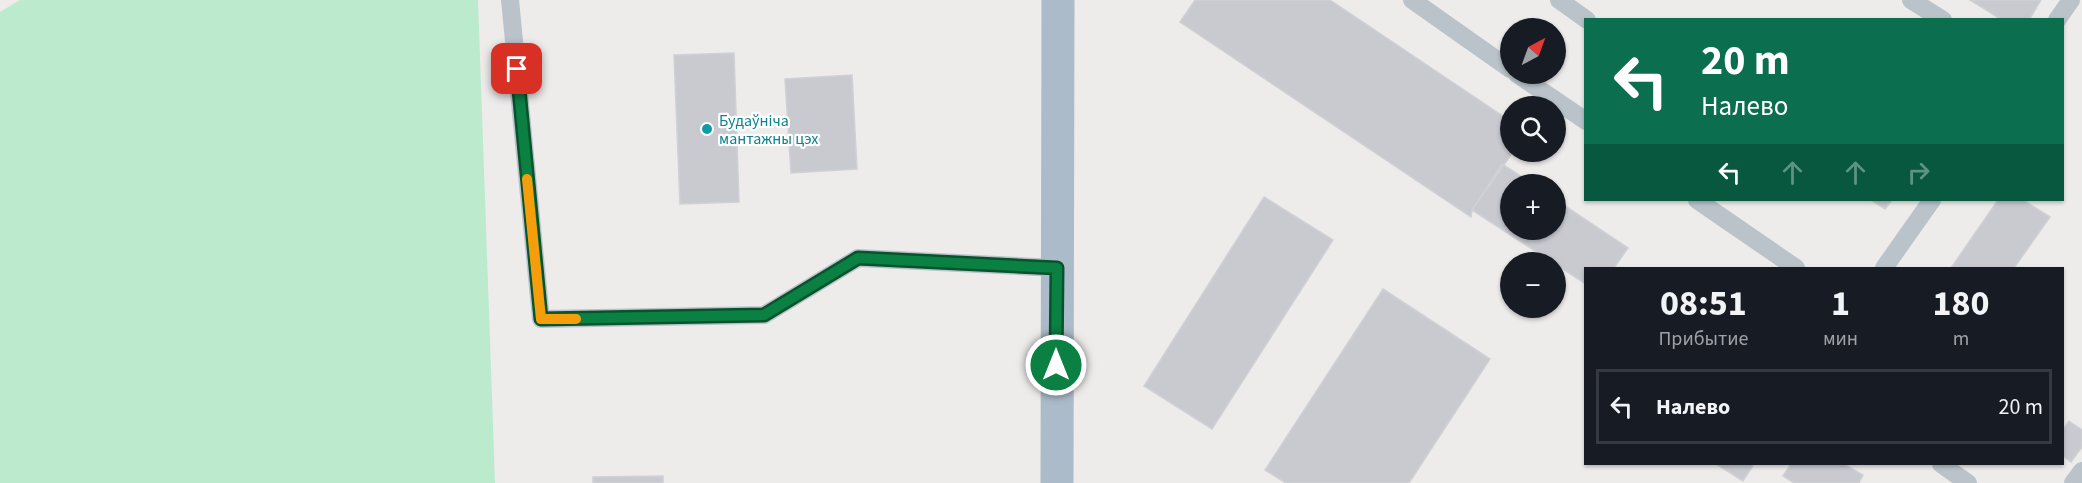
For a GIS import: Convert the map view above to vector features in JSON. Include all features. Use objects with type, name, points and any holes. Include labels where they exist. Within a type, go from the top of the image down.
[{"type":"main road","points":[[1057,483],[1058,0]]},
{"type":"lane","points":[[510,0],[541,319],[764,315],[858,258],[1057,268]]},
{"type":"lane","points":[[1412,0],[1500,62]]},
{"type":"lane","points":[[1559,0],[1584,18]]},
{"type":"lane","points":[[1911,0],[1939,18]]},
{"type":"lane","points":[[2058,18],[2071,0]]},
{"type":"lane","points":[[1532,84],[1584,120]]},
{"type":"lane","points":[[1698,201],[1795,267]]},
{"type":"lane","points":[[1885,267],[1931,201]]},
{"type":"lane","points":[[1942,465],[1968,483]]},
{"type":"lane","points":[[2073,483],[2082,471]]},
{"type":"green space","points":[[20,0],[478,0],[495,483],[0,483],[0,12]]},
{"type":"building","points":[[1195,0],[1330,0],[1500,114],[1500,162],[1506,162],[1472,210],[1471,217],[1180,22]]},
{"type":"building","points":[[1970,0],[2041,0],[2030,18],[1999,18]]},
{"type":"building","name":"Будаўніча мантажны цэх","points":[[734,53],[739,202],[680,204],[674,55]]},
{"type":"building","points":[[852,75],[857,169],[791,173],[785,79]]},
{"type":"building","points":[[1502,164],[1518,174],[1500,174],[1500,228],[1472,210]]},
{"type":"building","points":[[1264,197],[1333,240],[1212,429],[1144,386]]},
{"type":"building","points":[[1873,201],[1891,201],[1885,209]]},
{"type":"building","points":[[1997,201],[2025,201],[2050,217],[2015,267],[1952,267]]},
{"type":"building","points":[[1566,207],[1628,248],[1615,267],[1584,267],[1584,283],[1566,271],[1566,252],[1537,252],[1518,240],[1566,240]]},
{"type":"building","points":[[1383,289],[1490,359],[1409,483],[1286,483],[1265,470]]},
{"type":"building","points":[[2069,421],[2082,430],[2082,447],[2071,462],[2064,457],[2064,428]]},
{"type":"building","points":[[1718,465],[1753,465],[1743,481]]},
{"type":"building","points":[[1790,465],[1846,465],[1863,475],[1859,483],[1794,483],[1783,476]]},
{"type":"building","points":[[663,476],[663,483],[593,483],[593,477]]},
{"type":"slow traffic","points":[[527,179],[541,319],[576,319]]},
{"type":"place","name":"Будаўніча мантажны цэх","points":[[707,129]]},
{"type":"route","points":[[517,69],[541,319],[764,315],[858,258],[1057,268],[1056,365]]}]
